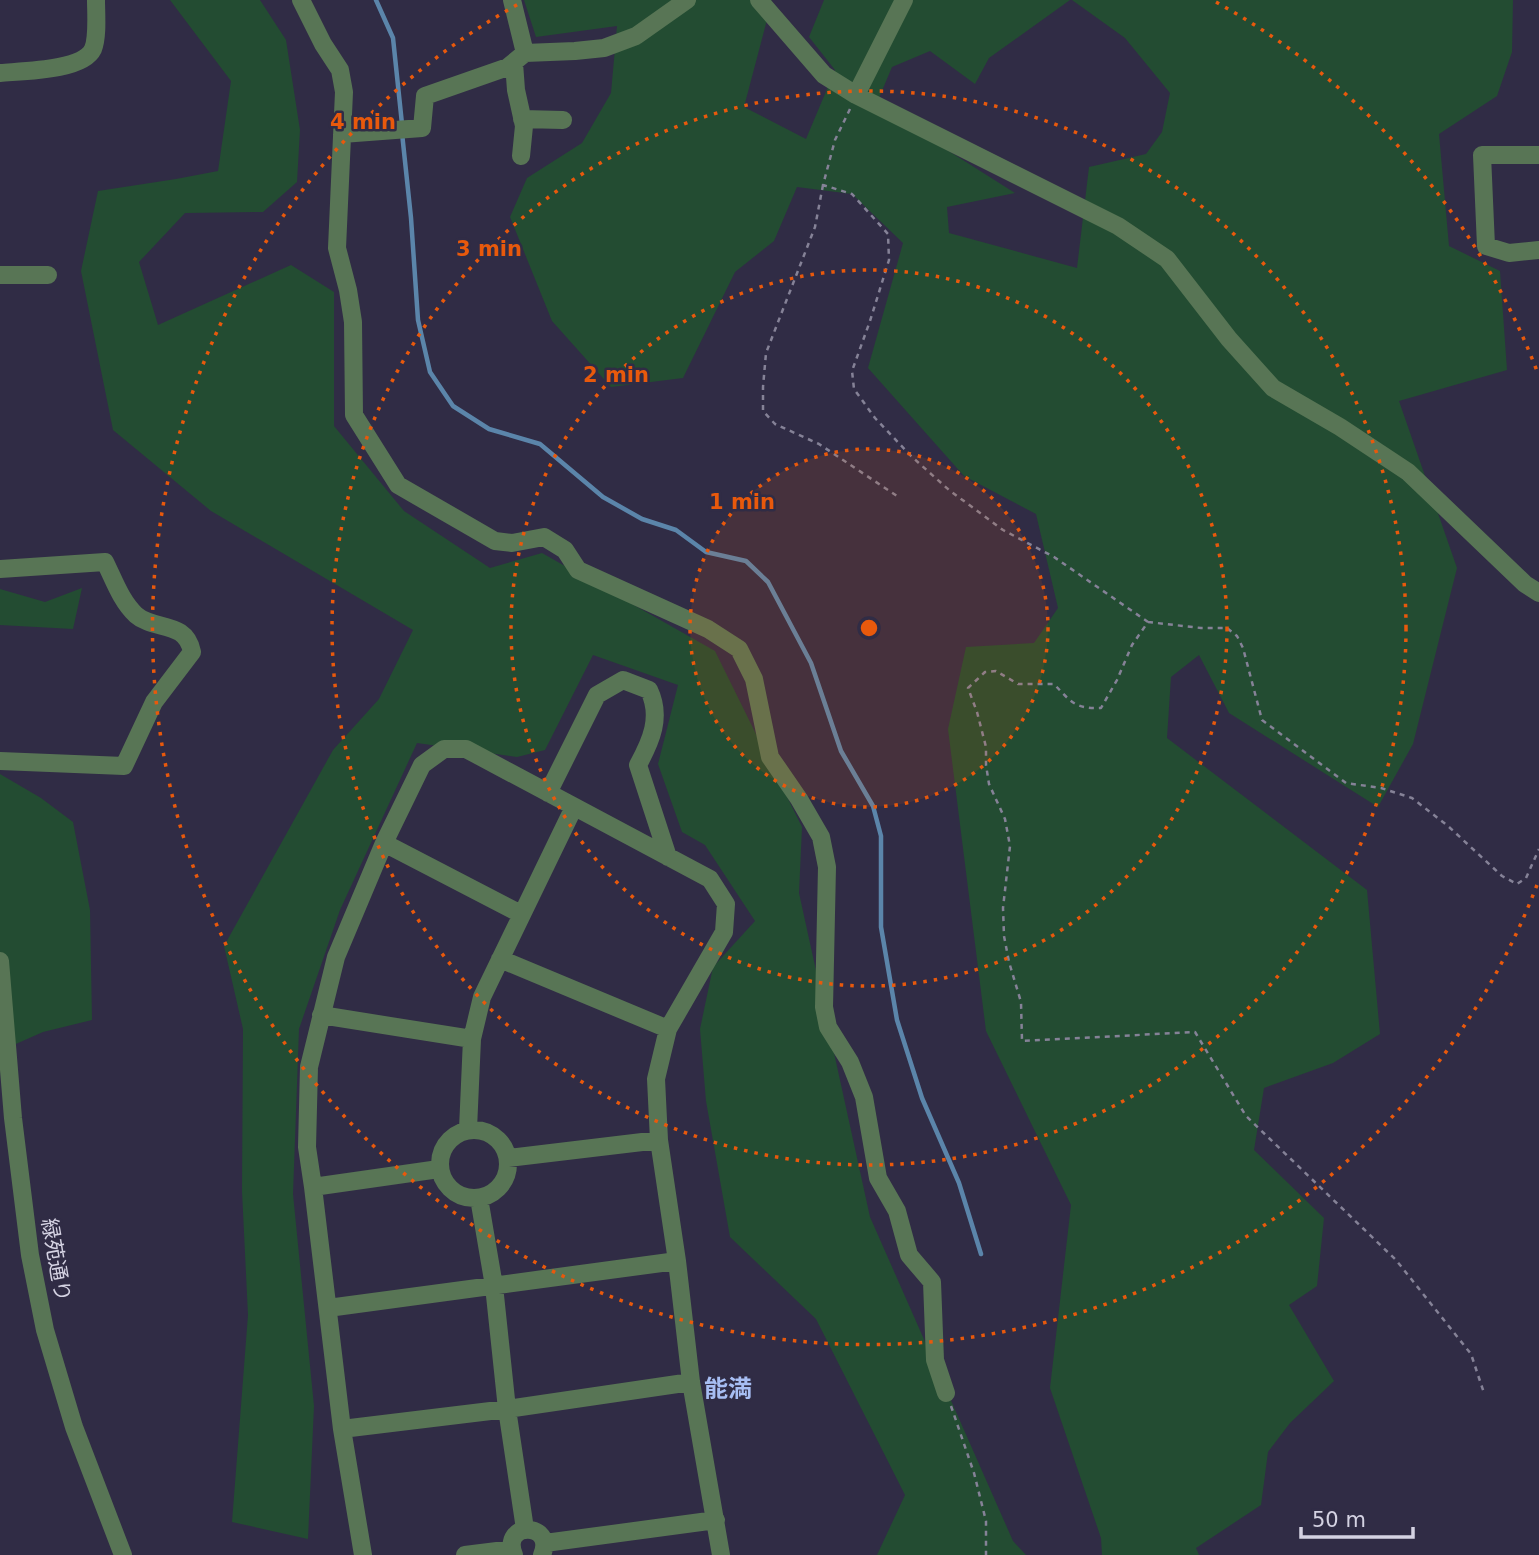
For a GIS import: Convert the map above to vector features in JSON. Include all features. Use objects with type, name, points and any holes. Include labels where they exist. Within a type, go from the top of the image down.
[{"type":"street","points":[[0,73],[57,68],[81,62],[93,51],[96,0]]},
{"type":"street","points":[[301,0],[323,44],[340,70],[344,92],[337,248],[353,322],[354,415],[398,485],[495,541],[512,543],[544,537],[565,550],[578,570],[708,629],[739,649],[754,679],[770,757],[821,837],[827,867],[824,1007],[828,1027],[850,1062],[864,1097],[878,1178],[897,1211],[909,1255],[932,1282],[935,1360],[946,1393]]},
{"type":"street","points":[[512,0],[520,58],[516,90],[524,126],[521,156]]},
{"type":"street","points":[[342,134],[422,128],[425,96],[508,67],[520,58],[604,48],[636,36],[687,0]]},
{"type":"street","points":[[759,0],[824,75],[856,95],[1118,226],[1167,259],[1229,339],[1273,388],[1340,427],[1408,472],[1525,584],[1539,593]]},
{"type":"street","points":[[856,95],[904,0]]},
{"type":"street","points":[[522,119],[563,120]]},
{"type":"street","points":[[1539,155],[1482,155],[1486,246],[1509,253],[1539,250]]},
{"type":"street","points":[[0,275],[48,275]]},
{"type":"street","points":[[0,569],[105,562],[127,605],[139,618],[180,632],[190,642],[192,652],[154,702],[124,766],[0,761]]},
{"type":"street","points":[[548,793],[597,695],[623,680],[649,690],[654,702],[655,716],[649,744],[638,765],[668,857]]},
{"type":"street","points":[[363,1555],[342,1429],[307,1147],[309,1067],[335,957],[384,843],[422,765],[444,749],[466,749],[710,879],[726,904],[724,932],[668,1029],[656,1079],[659,1140],[691,1382],[720,1555]]},
{"type":"street","points":[[468,1129],[472,1039],[482,997],[574,807]]},
{"type":"street","points":[[384,843],[521,914]]},
{"type":"street","points":[[500,959],[668,1029]]},
{"type":"street","name":"緑苑通り","points":[[0,961],[16,1146],[30,1255],[42,1318],[74,1427],[123,1555]]},
{"type":"street","points":[[321,1015],[472,1039]]},
{"type":"street","points":[[468,1129],[482,1130],[494,1136],[503,1146],[508,1158],[508,1172],[502,1184],[492,1194],[479,1198],[466,1198],[453,1192],[444,1182],[439,1169],[445,1144],[455,1134],[468,1129]]},
{"type":"street","points":[[508,1158],[659,1140]]},
{"type":"street","points":[[313,1187],[439,1169]]},
{"type":"street","points":[[479,1198],[494,1286],[507,1409],[525,1529]]},
{"type":"street","points":[[328,1308],[677,1261]]},
{"type":"street","points":[[342,1429],[507,1409],[691,1382]]},
{"type":"street","points":[[465,1555],[513,1552],[514,1536],[525,1529],[538,1532],[542,1537],[543,1549],[716,1520]]},
{"type":"path","points":[[856,95],[835,139],[815,227],[766,353],[763,411],[775,424],[820,444],[900,498]]},
{"type":"path","points":[[823,186],[852,194],[888,234],[889,260],[852,371],[854,389],[911,456],[949,490],[1003,530],[1054,557],[1148,622],[1227,628],[1237,636],[1243,648],[1262,720],[1346,783],[1381,788],[1412,798],[1448,826],[1502,876],[1517,884],[1525,878],[1539,849]]},
{"type":"path","points":[[1148,622],[1132,645],[1101,708],[1083,708],[1067,698],[1054,684],[1018,684],[996,671],[985,672],[968,688],[986,747],[989,784],[1005,819],[1010,846],[1003,908],[1004,936],[1020,1002],[1021,1041],[1195,1032],[1246,1116],[1396,1260],[1471,1354],[1484,1393]]},
{"type":"path","points":[[946,1393],[974,1473],[986,1521],[986,1555]]},
{"type":"green space","points":[[170,0],[260,0],[286,40],[300,130],[297,182],[263,212],[185,213],[139,262],[158,325],[291,265],[334,292],[334,426],[404,511],[490,568],[542,553],[715,651],[802,827],[799,893],[870,1217],[1013,1541],[1026,1555],[877,1555],[905,1495],[816,1319],[730,1237],[706,1101],[700,1029],[713,967],[755,921],[705,845],[682,832],[658,764],[678,685],[593,655],[545,750],[517,757],[417,743],[340,910],[299,1029],[293,1194],[314,1406],[308,1539],[232,1522],[248,1315],[242,1191],[243,1029],[224,946],[333,750],[379,699],[413,630],[211,511],[113,430],[81,271],[98,191],[218,171],[231,81]]},
{"type":"green space","points":[[524,0],[771,0],[744,107],[806,139],[835,70],[809,37],[824,0],[1070,0],[989,58],[975,84],[930,51],[892,67],[876,105],[1015,193],[947,207],[949,233],[1077,268],[1089,167],[1146,154],[1162,132],[1170,93],[1125,38],[1072,0],[1513,0],[1512,52],[1497,96],[1439,134],[1449,246],[1500,271],[1507,370],[1399,401],[1457,568],[1413,744],[1378,807],[1229,713],[1199,655],[1171,677],[1167,738],[1367,890],[1380,1034],[1333,1063],[1264,1088],[1254,1150],[1324,1218],[1317,1286],[1289,1305],[1334,1381],[1290,1423],[1268,1452],[1261,1505],[1196,1548],[1199,1555],[1102,1555],[1101,1538],[1050,1388],[1071,1205],[986,1031],[948,729],[966,647],[1034,643],[1058,608],[1036,514],[964,476],[868,368],[903,243],[852,194],[797,187],[774,241],[735,272],[683,378],[611,387],[552,321],[510,217],[527,178],[582,143],[611,93],[617,26],[536,37]]},
{"type":"green space","points":[[82,588],[73,629],[0,625],[0,589],[45,602]]},
{"type":"green space","points":[[0,774],[41,798],[73,822],[90,910],[92,1020],[43,1032],[0,1051]]},
{"type":"waterway","points":[[376,0],[393,38],[402,124]]},
{"type":"waterway","points":[[402,133],[418,320],[430,372],[453,406],[489,429],[540,444],[603,497],[642,519],[676,530],[706,552],[746,561],[768,582],[811,663],[841,751],[873,806],[881,836],[881,927],[897,1020],[922,1098],[959,1183],[981,1254]]},
{"type":"district","name":"能満","points":[[728,1389]]}]
